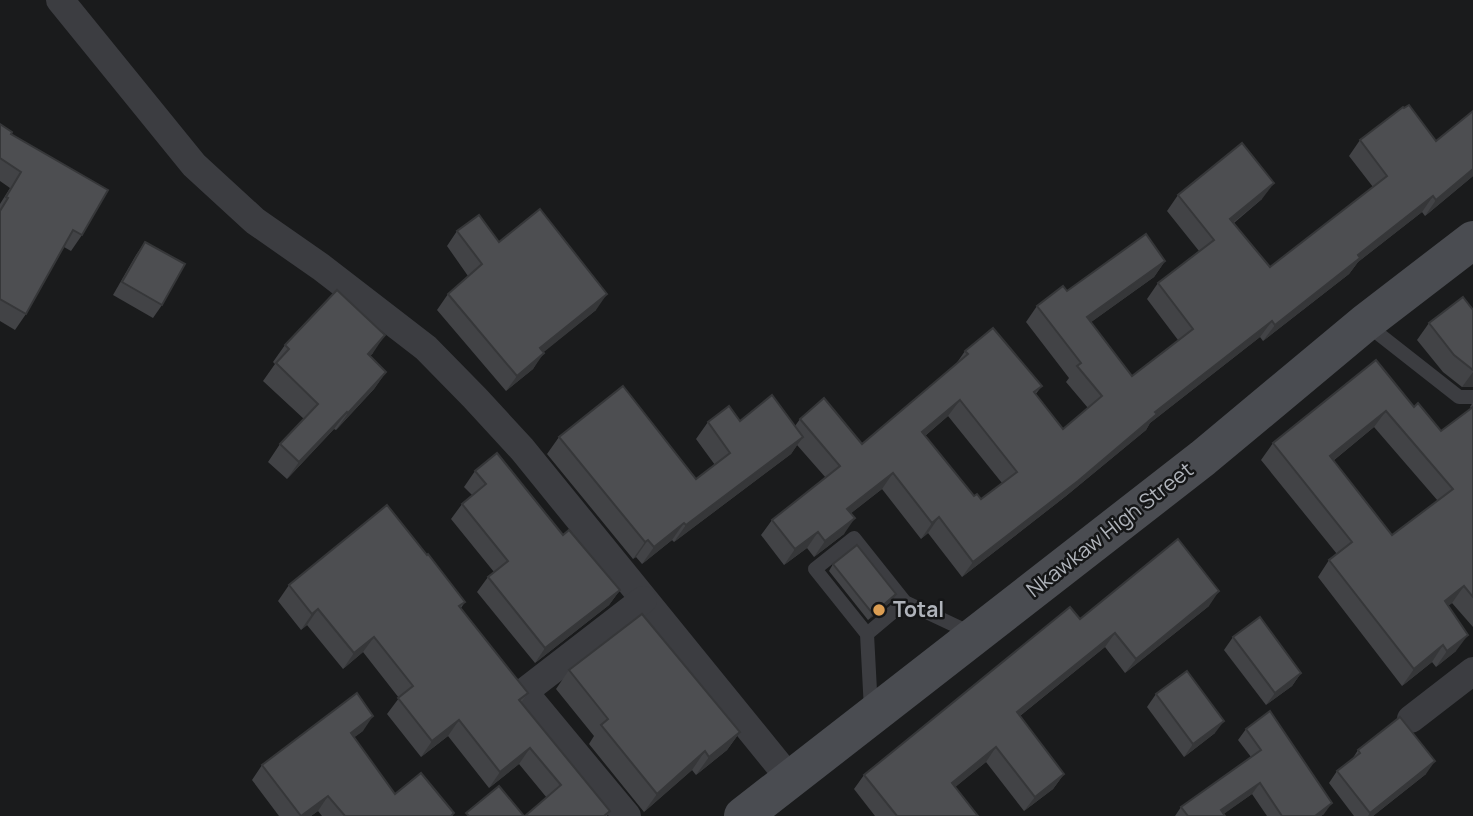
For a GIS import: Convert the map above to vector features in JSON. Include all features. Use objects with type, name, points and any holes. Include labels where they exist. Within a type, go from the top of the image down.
[{"type":"main road","name":"Nkawkaw High Street","points":[[743,816],[1203,458],[1365,323],[1473,240]]},
{"type":"street","points":[[60,0],[194,165],[254,221],[321,267],[426,348],[475,397],[522,449],[791,780]]},
{"type":"street","points":[[627,816],[524,692],[643,600]]},
{"type":"street","points":[[1411,719],[1473,671]]},
{"type":"lane","points":[[1365,323],[1459,397],[1473,397]]},
{"type":"lane","points":[[871,715],[867,634],[815,569],[854,538],[905,602],[976,635]]},
{"type":"lane","points":[[867,634],[905,602]]},
{"type":"building","points":[[1409,105],[1436,141],[1473,111],[1473,169],[1436,200],[1433,196],[1358,255],[1360,258],[1275,325],[1272,321],[1155,412],[1157,414],[1078,481],[973,562],[939,517],[932,523],[893,473],[847,509],[855,518],[825,541],[818,532],[795,549],[772,520],[840,466],[800,419],[824,398],[862,444],[968,354],[965,351],[993,328],[1042,386],[1034,392],[1063,429],[1102,396],[1077,366],[1081,363],[1037,306],[1063,286],[1067,291],[1146,234],[1165,261],[1087,317],[1132,376],[1193,329],[1158,283],[1214,240],[1178,195],[1242,143],[1274,183],[1230,219],[1270,267],[1387,176],[1360,140]],"holes":[[[960,400],[1017,472],[981,499],[977,494],[974,496],[922,432]]]},
{"type":"building","points":[[0,124],[12,132],[11,134],[108,190],[82,235],[73,230],[26,314],[0,299],[0,211],[21,172],[0,158]]},
{"type":"building","points":[[540,209],[607,294],[540,348],[544,353],[517,376],[448,294],[482,264],[457,231],[479,215],[499,242]]},
{"type":"building","points":[[145,242],[185,264],[162,305],[122,282]]},
{"type":"building","points":[[337,290],[385,335],[368,354],[386,372],[299,462],[280,444],[318,404],[276,363],[289,349],[285,345]]},
{"type":"building","points":[[1463,297],[1473,310],[1473,370],[1454,355],[1429,323]]},
{"type":"building","points":[[1376,360],[1414,407],[1418,403],[1441,431],[1473,407],[1473,597],[1464,586],[1445,601],[1468,635],[1447,651],[1443,645],[1414,669],[1329,560],[1352,542],[1273,443]],"holes":[[[1386,411],[1453,489],[1392,535],[1330,456]]]},
{"type":"building","points":[[623,386],[696,479],[730,453],[708,422],[729,406],[740,421],[772,395],[803,437],[654,547],[648,540],[645,542],[559,437]]},
{"type":"building","points":[[497,453],[563,535],[569,530],[620,590],[545,648],[488,577],[508,561],[462,504],[486,484],[475,471]]},
{"type":"building","points":[[387,505],[465,602],[459,606],[528,693],[519,700],[610,811],[604,816],[525,816],[561,785],[530,748],[500,772],[459,720],[432,741],[398,698],[413,686],[374,637],[354,653],[318,609],[312,614],[289,585]]},
{"type":"building","points":[[1178,539],[1219,591],[1136,659],[1115,633],[1017,712],[1064,774],[1035,797],[996,747],[952,783],[978,816],[897,816],[864,775],[1070,607],[1080,619]]},
{"type":"building","points":[[857,545],[896,594],[873,614],[833,564]]},
{"type":"building","points":[[642,614],[740,732],[709,757],[705,751],[657,794],[601,725],[608,719],[569,670]]},
{"type":"building","points":[[1260,617],[1301,673],[1275,693],[1233,637]]},
{"type":"building","points":[[1187,671],[1224,721],[1193,744],[1156,694]]},
{"type":"building","points":[[357,693],[373,716],[351,733],[395,794],[421,773],[454,813],[451,816],[345,816],[328,796],[301,816],[262,765]]},
{"type":"building","points":[[1270,711],[1332,803],[1315,816],[1282,816],[1260,783],[1221,810],[1225,816],[1188,816],[1181,807],[1261,750],[1246,729]]},
{"type":"building","points":[[1400,717],[1435,761],[1370,813],[1337,771],[1360,753],[1358,750]]},
{"type":"building","points":[[499,786],[524,816],[469,816],[466,813]]},
{"type":"place","name":"Total","points":[[879,610]]}]
